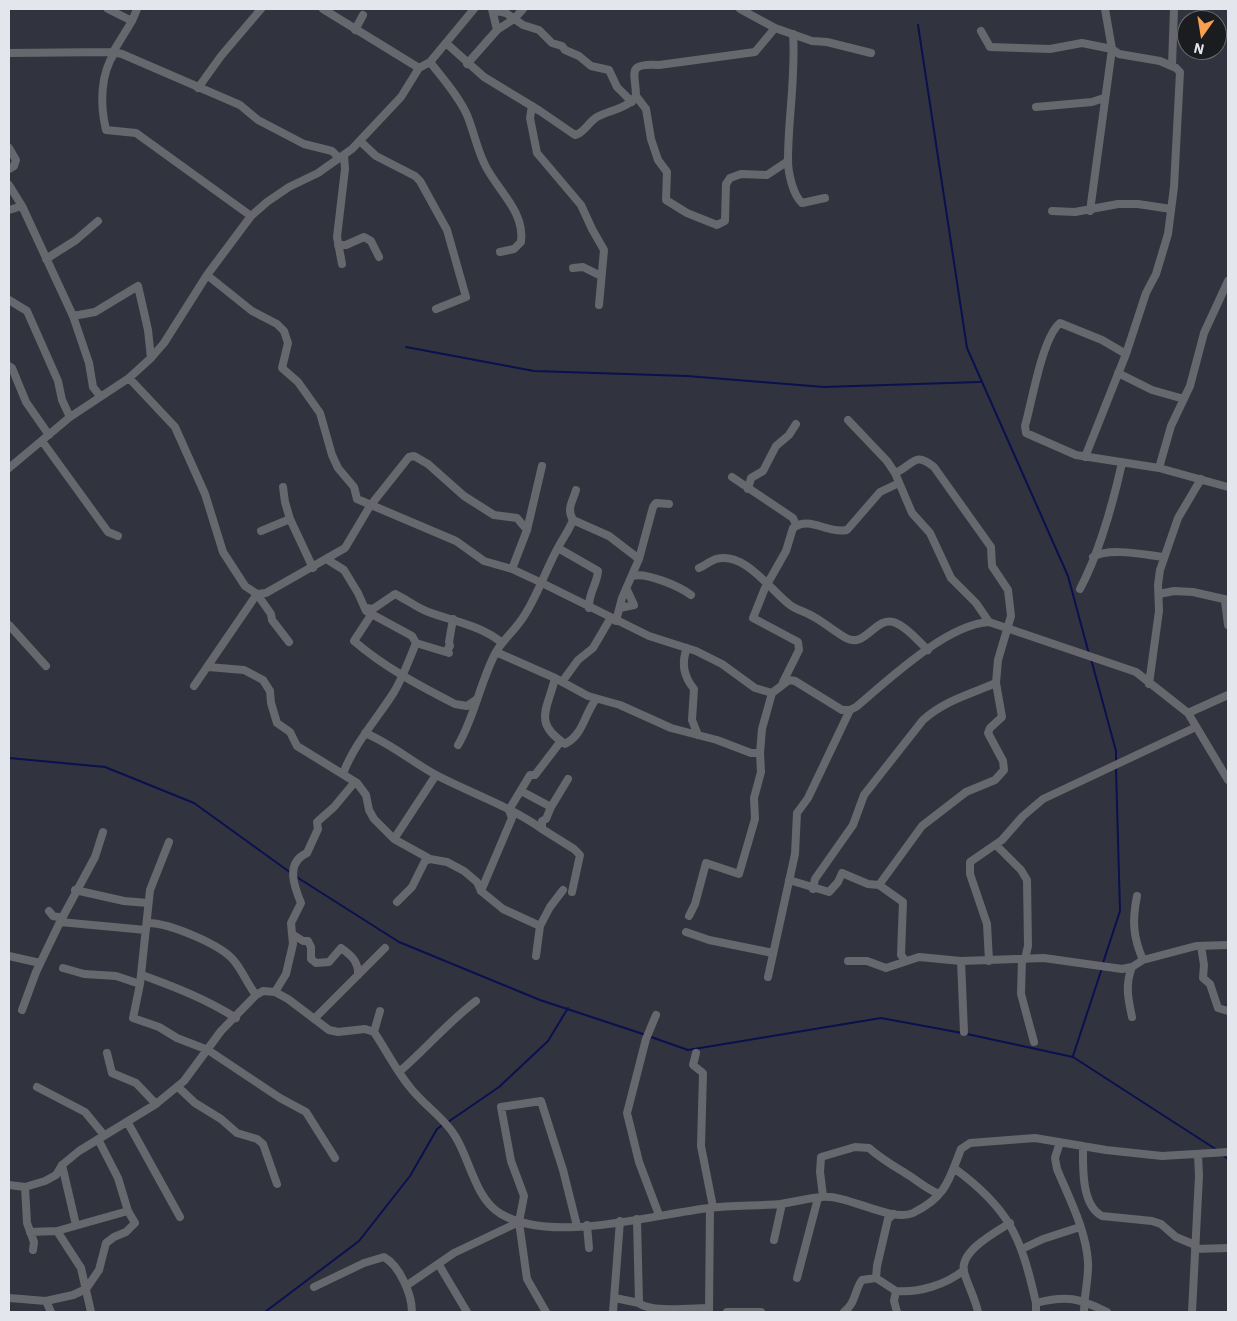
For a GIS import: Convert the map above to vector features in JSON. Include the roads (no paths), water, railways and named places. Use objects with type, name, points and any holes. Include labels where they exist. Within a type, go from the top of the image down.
[{"type":"street","points":[[108,9],[132,21]]},
{"type":"street","points":[[137,9],[108,63],[104,79],[104,120],[106,130],[136,133],[251,216]]},
{"type":"street","points":[[198,88],[221,56],[262,9]]},
{"type":"street","points":[[323,9],[419,68]]},
{"type":"street","points":[[9,468],[70,417],[129,378],[151,358],[164,343],[207,275],[251,216],[267,202],[290,187],[318,173],[360,141],[401,97],[419,68],[430,62],[474,9]]},
{"type":"street","points":[[497,30],[492,9],[506,13],[528,28],[539,30],[552,43],[562,46],[565,50],[579,56],[591,66],[609,70],[617,87],[646,109],[651,139],[658,160],[667,172],[666,200],[687,213],[717,225],[725,221],[726,184],[730,178],[741,174],[767,175],[788,161]]},
{"type":"street","points":[[467,64],[497,30],[514,19],[524,9]]},
{"type":"street","points":[[740,9],[776,28],[812,41],[827,42],[870,53]]},
{"type":"street","points":[[1090,211],[1112,49],[1105,9]]},
{"type":"street","points":[[1172,66],[1174,60],[1172,33],[1174,9]]},
{"type":"street","points":[[355,30],[363,15]]},
{"type":"street","points":[[634,99],[634,75],[638,67],[643,64],[659,65],[754,52],[776,28]]},
{"type":"street","points":[[981,31],[990,47],[1050,49],[1082,44],[1112,49],[1119,54],[1160,61],[1180,72],[1171,210],[1163,254],[1156,274],[1146,293],[1126,354],[1085,457]]},
{"type":"street","points":[[793,34],[794,77],[788,161],[790,176],[802,203],[825,198]]},
{"type":"street","points":[[446,43],[467,64],[575,135],[579,134],[599,116],[634,99]]},
{"type":"street","points":[[9,52],[114,52],[240,105],[258,120],[304,144],[332,151],[341,156],[345,169],[338,246],[342,264]]},
{"type":"street","points":[[430,62],[456,94],[467,115],[486,167],[504,194],[520,225],[521,242],[514,249],[500,252]]},
{"type":"street","points":[[1036,107],[1092,102],[1104,98]]},
{"type":"street","points":[[532,106],[530,118],[537,153],[581,205],[592,229],[602,244],[604,250],[599,305]]},
{"type":"street","points":[[360,141],[368,151],[420,181],[447,230],[466,296],[436,309]]},
{"type":"street","points":[[9,148],[16,160],[14,166],[9,168]]},
{"type":"street","points":[[9,185],[22,206],[73,316],[89,363],[93,387],[100,396]]},
{"type":"street","points":[[1052,211],[1090,211],[1118,204],[1171,210]]},
{"type":"street","points":[[9,210],[22,206]]},
{"type":"street","points":[[46,259],[76,240],[98,221]]},
{"type":"street","points":[[338,246],[346,245],[364,237],[371,241],[380,257]]},
{"type":"street","points":[[573,268],[583,267],[601,276]]},
{"type":"street","points":[[207,275],[252,310],[277,324],[284,331],[288,343],[282,368],[298,382],[320,413],[338,468],[354,487],[357,499],[370,506],[393,512],[456,541],[484,561],[512,569],[613,620],[649,636],[687,648],[722,664],[755,688],[772,693]]},
{"type":"street","points":[[1159,468],[1171,426],[1193,378],[1204,333],[1228,281]]},
{"type":"street","points":[[73,316],[95,312],[138,286],[148,330],[151,358]]},
{"type":"street","points":[[9,300],[27,312],[58,381],[62,400],[70,417]]},
{"type":"street","points":[[1126,354],[1102,340],[1060,323],[1050,333],[1025,430],[1032,437],[1085,457],[1159,468],[1228,486]]},
{"type":"street","points":[[9,366],[12,368],[26,402],[49,435]]},
{"type":"street","points":[[1118,373],[1152,390],[1184,399]]},
{"type":"street","points":[[129,378],[175,427],[205,494],[223,552],[245,586],[257,594],[271,614],[272,620],[289,642]]},
{"type":"street","points":[[848,420],[896,473],[912,513],[930,533],[952,578],[976,604],[989,622]]},
{"type":"street","points":[[748,489],[752,478],[763,471],[776,446],[789,435],[796,424]]},
{"type":"street","points":[[42,441],[108,532],[118,536]]},
{"type":"street","points":[[194,686],[257,594],[266,593],[338,554],[351,542],[370,506],[410,457],[414,456],[428,464],[464,496],[494,515],[517,518],[527,530]]},
{"type":"street","points":[[879,885],[922,826],[966,792],[995,780],[1004,770],[1003,762],[988,733],[990,728],[1002,717],[996,683],[998,660],[1010,616],[1008,590],[992,566],[991,547],[969,518],[959,499],[926,460],[916,460],[896,473]]},
{"type":"street","points":[[1080,590],[1093,557],[1122,463]]},
{"type":"street","points":[[512,569],[527,530],[542,466]]},
{"type":"street","points":[[732,477],[793,518],[796,525]]},
{"type":"street","points":[[1149,684],[1159,611],[1158,585],[1164,557],[1178,518],[1201,479]]},
{"type":"street","points":[[689,916],[695,904],[706,863],[739,874],[755,819],[754,798],[761,772],[762,729],[772,693],[783,682],[798,650],[798,642],[752,618],[768,582],[782,558],[788,537],[796,525],[812,523],[829,531],[848,530],[880,492],[899,483]]},
{"type":"street","points":[[283,487],[290,519],[313,568]]},
{"type":"street","points":[[458,745],[465,732],[496,652],[522,619],[542,583],[558,548],[569,532],[572,520],[570,504],[576,490]]},
{"type":"street","points":[[596,699],[587,711],[575,738],[565,744],[549,730],[543,718],[559,680],[578,660],[593,648],[620,608],[622,598],[639,559],[653,507],[656,503],[669,504]]},
{"type":"street","points":[[262,531],[290,519]]},
{"type":"street","points":[[572,520],[609,536],[639,559]]},
{"type":"street","points":[[558,548],[598,572],[591,591],[590,608]]},
{"type":"street","points":[[1093,557],[1099,553],[1116,552],[1164,557]]},
{"type":"street","points":[[699,568],[716,559],[734,559],[768,582],[791,606],[813,616],[850,640],[869,634],[880,622],[887,620],[904,628],[928,650]]},
{"type":"street","points":[[328,560],[344,570],[371,615],[403,630],[412,636],[416,643],[449,653],[447,650],[450,646],[453,619]]},
{"type":"street","points":[[632,576],[638,575],[667,583],[691,595]]},
{"type":"street","points":[[620,608],[634,605],[627,590]]},
{"type":"street","points":[[1158,594],[1174,591],[1198,593],[1226,601],[1228,625]]},
{"type":"street","points":[[366,608],[373,609],[395,594],[426,611],[453,619],[494,636],[502,643]]},
{"type":"street","points":[[371,615],[354,640],[388,667],[455,704],[467,706],[477,699]]},
{"type":"street","points":[[768,977],[794,854],[797,813],[808,798],[850,710],[908,663],[948,636],[979,623],[989,622],[1136,672],[1149,684],[1188,712],[1228,780]]},
{"type":"street","points":[[9,625],[46,666]]},
{"type":"street","points":[[343,774],[365,733],[403,675],[406,663],[416,643]]},
{"type":"street","points":[[687,648],[682,662],[689,684],[694,689],[692,720],[698,735]]},
{"type":"street","points":[[496,652],[596,699],[620,705],[671,728],[751,753],[760,753]]},
{"type":"street","points":[[208,666],[244,670],[263,680],[270,691],[271,703],[277,723],[290,732],[297,746],[343,774],[354,783],[366,795],[369,810],[374,819],[394,839],[430,859],[447,862],[464,871],[477,882],[481,891],[511,913],[540,926]]},
{"type":"street","points":[[783,682],[795,681],[828,703],[842,710],[850,710]]},
{"type":"street","points":[[813,889],[815,880],[853,825],[864,795],[922,720],[934,710],[962,695],[996,683]]},
{"type":"street","points":[[1188,712],[1228,695]]},
{"type":"street","points":[[989,961],[987,924],[968,866],[970,862],[996,845],[1043,799],[1196,727]]},
{"type":"street","points":[[365,733],[381,740],[436,775],[510,810],[574,849],[580,855],[572,892]]},
{"type":"street","points":[[481,891],[512,818],[510,810],[530,775],[535,775],[561,741]]},
{"type":"street","points":[[394,839],[436,775]]},
{"type":"street","points":[[542,829],[542,821],[546,819],[568,779]]},
{"type":"street","points":[[275,992],[286,974],[293,944],[291,923],[301,903],[293,883],[292,870],[303,855],[308,853],[318,829],[317,822],[354,783]]},
{"type":"street","points":[[521,791],[551,807]]},
{"type":"street","points":[[22,1010],[40,963],[95,856],[103,832]]},
{"type":"street","points":[[168,842],[150,890],[147,926],[141,958],[142,975],[132,1018],[159,1027],[177,1038],[208,1050],[280,1098],[306,1112],[336,1158]]},
{"type":"street","points":[[996,845],[1021,870],[1026,880],[1028,946],[1023,959],[1021,994],[1034,1042]]},
{"type":"street","points":[[398,902],[412,887],[425,861],[430,859]]},
{"type":"street","points":[[789,880],[813,889],[829,892],[838,882],[842,873],[868,884],[879,885],[902,902],[900,950],[905,960]]},
{"type":"street","points":[[76,890],[124,901],[148,903]]},
{"type":"street","points":[[536,956],[540,926],[563,890]]},
{"type":"street","points":[[1137,896],[1133,908],[1134,934],[1143,960]]},
{"type":"street","points":[[48,911],[61,920],[147,926],[161,923],[198,937],[231,958],[256,995]]},
{"type":"street","points":[[686,932],[700,938],[773,953]]},
{"type":"street","points":[[292,934],[303,941],[308,941],[311,947],[311,959],[316,963],[329,962],[341,948],[351,954],[358,968],[358,975]]},
{"type":"street","points":[[848,961],[866,961],[886,968],[905,960],[919,957],[989,961],[1044,958],[1122,969],[1132,967],[1143,960],[1201,946],[1228,945]]},
{"type":"street","points":[[1201,946],[1204,965],[1203,978],[1210,984],[1218,1008],[1228,1010]]},
{"type":"street","points":[[314,1019],[385,948]]},
{"type":"street","points":[[9,956],[40,963]]},
{"type":"street","points":[[961,960],[964,1032]]},
{"type":"street","points":[[1132,967],[1128,978],[1127,994],[1132,1017]]},
{"type":"street","points":[[63,968],[84,974],[116,976],[140,984]]},
{"type":"street","points":[[142,975],[184,990],[194,998],[203,999],[236,1018]]},
{"type":"street","points":[[9,1185],[25,1187],[45,1182],[56,1174],[62,1165],[101,1137],[128,1123],[156,1104],[195,1069],[221,1031],[236,1018],[256,995],[263,991],[275,992],[288,999],[329,1030],[338,1032],[365,1029],[374,1032],[409,1087],[455,1136],[465,1161],[491,1205],[499,1213],[519,1222],[561,1228],[638,1219],[711,1207],[782,1204],[821,1197],[894,1214],[912,1214],[939,1194],[947,1185],[960,1148],[970,1143],[1035,1138],[1162,1156],[1228,1152]]},
{"type":"street","points":[[399,1072],[476,1001]]},
{"type":"street","points":[[374,1032],[380,1011]]},
{"type":"street","points":[[656,1015],[646,1039],[627,1114],[641,1169],[659,1215]]},
{"type":"street","points":[[107,1053],[112,1072],[136,1083],[156,1104]]},
{"type":"street","points":[[696,1053],[693,1065],[703,1073],[701,1146],[711,1207],[709,1311]]},
{"type":"street","points":[[178,1086],[195,1103],[221,1119],[237,1133],[258,1139],[263,1144],[277,1184]]},
{"type":"street","points":[[9,1298],[46,1301],[73,1295],[86,1289],[99,1270],[106,1243],[114,1236],[126,1232],[136,1223],[128,1211],[118,1178],[101,1137],[85,1112],[37,1087]]},
{"type":"street","points":[[546,1312],[527,1279],[519,1222],[524,1196],[511,1161],[501,1107],[541,1101],[563,1170],[577,1226]]},
{"type":"street","points":[[128,1123],[180,1217]]},
{"type":"street","points":[[1060,1142],[1055,1158],[1057,1169],[1080,1228],[1088,1262],[1084,1312]]},
{"type":"street","points":[[1083,1146],[1088,1198],[1096,1213],[1102,1216],[1152,1221],[1161,1224],[1176,1237],[1195,1247],[1228,1248]]},
{"type":"street","points":[[797,1278],[821,1197],[820,1157],[855,1147],[869,1148],[879,1158],[908,1174],[922,1187],[939,1194]]},
{"type":"street","points":[[1192,1312],[1199,1176],[1198,1154]]},
{"type":"street","points":[[62,1165],[67,1192],[76,1217],[76,1225]]},
{"type":"street","points":[[954,1168],[982,1188],[1010,1223],[1022,1249],[1036,1303],[1036,1312]]},
{"type":"street","points":[[25,1187],[27,1223],[34,1242],[33,1250]]},
{"type":"street","points":[[774,1240],[782,1204]]},
{"type":"street","points":[[30,1232],[57,1231],[128,1211]]},
{"type":"street","points":[[876,1278],[876,1266],[888,1219],[894,1214]]},
{"type":"street","points":[[638,1219],[638,1303]]},
{"type":"street","points":[[613,1312],[620,1221]]},
{"type":"street","points":[[406,1286],[454,1253],[519,1222]]},
{"type":"street","points":[[978,1312],[975,1298],[964,1270],[966,1260],[976,1245],[1010,1223]]},
{"type":"street","points":[[587,1225],[589,1248]]},
{"type":"street","points":[[1022,1249],[1043,1239],[1080,1228]]},
{"type":"street","points":[[57,1231],[81,1268],[91,1312]]},
{"type":"street","points":[[314,1287],[364,1263],[384,1257],[392,1262],[409,1289],[412,1312]]},
{"type":"street","points":[[439,1265],[467,1312]]},
{"type":"street","points":[[844,1312],[855,1299],[857,1287],[862,1280],[876,1278],[896,1291],[907,1292],[954,1278],[964,1270]]},
{"type":"street","points":[[896,1291],[894,1300],[897,1312]]},
{"type":"street","points":[[615,1298],[638,1303],[643,1307],[719,1312]]},
{"type":"street","points":[[1036,1303],[1055,1298],[1084,1300],[1107,1312]]},
{"type":"street","points":[[46,1301],[51,1312]]},
{"type":"street","points":[[727,1312],[761,1312]]},
{"type":"waterway","points":[[918,25],[967,348],[1068,576],[1089,654]]},
{"type":"waterway","points":[[406,347],[534,371],[687,376],[824,387],[980,382]]},
{"type":"waterway","points":[[1091,659],[1116,751],[1116,761]]},
{"type":"waterway","points":[[9,758],[105,767],[194,803],[291,873]]},
{"type":"waterway","points":[[1103,963],[1120,911],[1116,768]]},
{"type":"waterway","points":[[295,876],[399,942],[540,1000],[646,1035]]},
{"type":"waterway","points":[[1073,1056],[1102,968]]},
{"type":"waterway","points":[[448,1122],[499,1087],[548,1041],[568,1008]]},
{"type":"waterway","points":[[651,1037],[688,1050],[881,1018],[962,1033]]},
{"type":"waterway","points":[[967,1034],[1073,1057],[1217,1150]]},
{"type":"waterway","points":[[265,1312],[359,1241],[410,1176],[437,1129],[444,1124]]},
{"type":"waterway","points":[[1223,1155],[1228,1159]]}]
